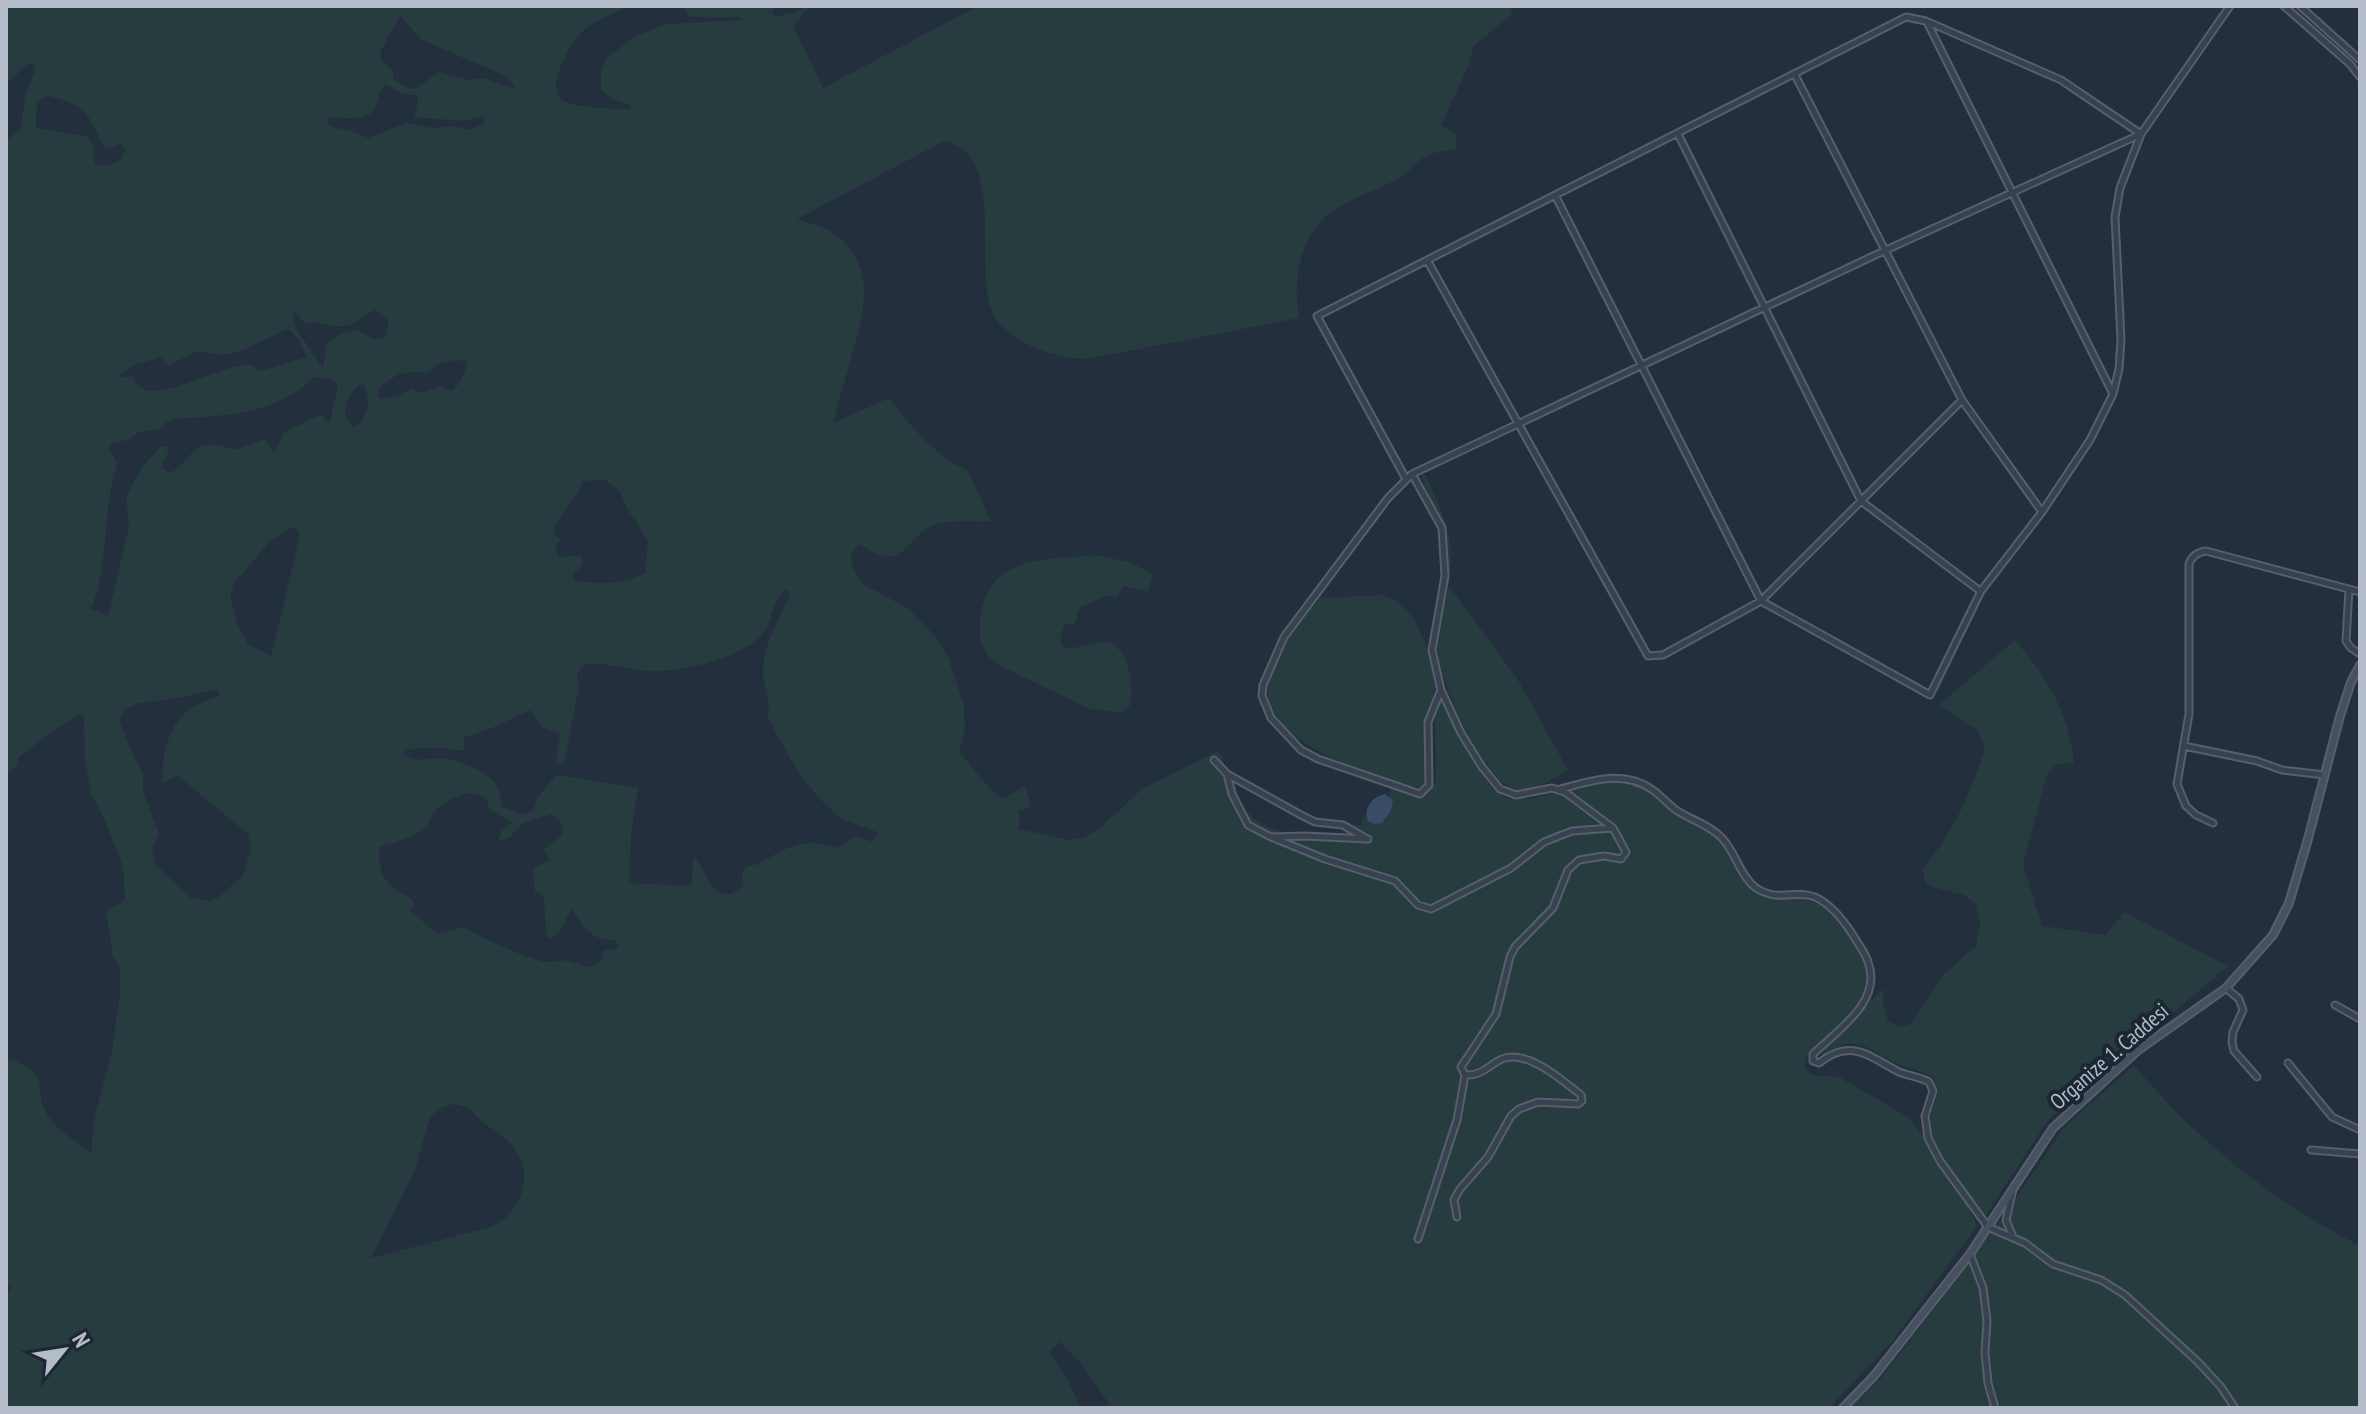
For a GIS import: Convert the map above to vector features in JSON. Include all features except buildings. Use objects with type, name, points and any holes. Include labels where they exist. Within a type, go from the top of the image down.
[{"type":"street","points":[[1555,195],[1761,601],[1930,695],[1981,591],[2042,512],[2090,440],[2113,394],[2121,339],[2115,217],[2120,188],[2141,134],[2230,6]]},
{"type":"street","points":[[2284,6],[2350,64],[2360,77]]},
{"type":"street","points":[[2300,6],[2358,57]]},
{"type":"street","points":[[1406,479],[1317,316],[1906,17],[1926,21],[2061,80],[2141,134]]},
{"type":"street","points":[[1926,21],[2113,394]]},
{"type":"street","points":[[1795,75],[1962,400],[2042,512]]},
{"type":"street","points":[[1678,134],[1861,501],[1981,591]]},
{"type":"street","points":[[1441,690],[1428,722],[1429,785],[1420,794],[1318,759],[1301,750],[1271,718],[1262,696],[1263,685],[1284,637],[1388,498],[1412,474],[1886,250],[2141,134]]},
{"type":"street","points":[[1427,260],[1648,656],[1663,655],[1761,601],[1962,400]]},
{"type":"street","points":[[1412,474],[1444,537],[1445,576],[1432,650],[1441,690],[1451,714],[1482,767],[1500,789],[1516,795],[1609,777],[1632,780],[1652,789],[1674,809],[1724,839],[1749,882],[1759,890],[1782,898],[1810,896],[1833,911],[1849,929],[1868,960],[1870,989],[1866,1000],[1813,1054],[1812,1059],[1819,1063],[1837,1052],[1857,1051],[1929,1082],[1933,1091],[1925,1116],[1928,1138],[1940,1161],[1988,1227],[2025,1243],[2053,1264],[2101,1280],[2125,1295],[2198,1362],[2235,1408]]},
{"type":"street","points":[[2213,823],[2192,812],[2181,798],[2177,784],[2189,714],[2189,564],[2193,557],[2206,551],[2360,592]]},
{"type":"street","points":[[2349,589],[2346,641],[2360,654]]},
{"type":"street","name":"Organize 1. Caddesi","points":[[1843,1408],[1874,1376],[1970,1254],[2053,1128],[2137,1051],[2226,988],[2273,935],[2289,903],[2351,682],[2360,665]]},
{"type":"street","points":[[2184,746],[2257,761],[2282,770],[2325,775]]},
{"type":"street","points":[[1214,760],[1227,774],[1301,815],[1315,822],[1343,825],[1368,839],[1271,837]]},
{"type":"street","points":[[1227,774],[1232,794],[1248,825],[1325,859],[1395,881],[1418,905],[1431,909],[1511,868],[1544,842],[1572,831],[1613,828]]},
{"type":"street","points":[[1418,1239],[1457,1120],[1465,1075],[1461,1064],[1496,1014],[1515,947],[1553,908],[1568,870],[1579,860],[1604,856],[1621,859],[1625,856],[1613,828],[1559,789]]},
{"type":"street","points":[[2226,988],[2239,999],[2243,1010],[2233,1032],[2234,1051],[2257,1077]]},
{"type":"street","points":[[2335,1005],[2360,1019]]},
{"type":"street","points":[[1457,1217],[1454,1200],[1488,1157],[1511,1116],[1519,1109],[1538,1102],[1578,1104],[1583,1098],[1551,1071],[1515,1056],[1502,1058],[1479,1074],[1465,1075]]},
{"type":"street","points":[[2288,1063],[2332,1117],[2360,1130]]},
{"type":"street","points":[[2311,1150],[2360,1154]]},
{"type":"street","points":[[2014,1188],[2006,1220],[2014,1238]]},
{"type":"street","points":[[1970,1254],[1983,1288],[1987,1321],[1985,1353],[1988,1383],[1995,1408]]},
{"type":"green space","points":[[6,6],[630,6],[585,29],[567,53],[556,85],[557,94],[567,103],[594,108],[630,109],[631,105],[611,99],[601,89],[601,72],[606,58],[636,36],[667,24],[742,20],[740,17],[693,17],[684,6],[776,6],[771,13],[776,17],[808,6],[793,26],[823,88],[978,6],[1511,6],[1512,14],[1473,47],[1468,67],[1441,125],[1456,135],[1456,149],[1422,158],[1398,179],[1332,212],[1312,233],[1300,260],[1297,289],[1299,318],[1087,359],[1061,356],[1033,347],[1008,332],[992,311],[985,267],[985,214],[976,166],[964,150],[944,141],[797,219],[832,232],[846,244],[862,272],[861,318],[833,423],[889,398],[934,448],[968,471],[991,521],[935,525],[896,555],[878,554],[858,544],[851,555],[852,565],[861,583],[909,609],[935,636],[948,657],[964,706],[965,729],[959,752],[1003,799],[1025,786],[1031,807],[1019,811],[1019,829],[1068,840],[1085,837],[1099,829],[1142,789],[1218,751],[1223,763],[1235,774],[1242,804],[1250,816],[1261,824],[1302,834],[1345,835],[1347,823],[1361,826],[1363,817],[1384,821],[1391,811],[1393,800],[1389,795],[1392,785],[1420,794],[1428,792],[1436,781],[1435,713],[1438,704],[1442,703],[1486,780],[1505,797],[1530,798],[1610,780],[1640,787],[1720,841],[1741,878],[1756,892],[1814,902],[1840,923],[1864,960],[1869,984],[1852,1013],[1806,1056],[1804,1067],[1812,1075],[1839,1077],[1908,1117],[1925,1138],[1977,1226],[1891,1343],[1829,1408],[1112,1408],[1080,1362],[1060,1342],[1049,1352],[1067,1378],[1081,1408],[6,1408],[6,1299],[11,1287],[6,1283],[6,1059],[31,1070],[39,1083],[45,1110],[51,1120],[91,1152],[95,1116],[112,1051],[120,993],[120,967],[113,957],[106,911],[125,900],[123,867],[91,794],[85,760],[84,715],[79,714],[48,734],[18,758],[18,765],[6,773],[6,140],[20,130],[26,93],[36,69],[33,64],[28,64],[6,84]],"holes":[[[400,16],[422,40],[503,75],[514,84],[514,89],[483,78],[467,80],[439,72],[417,88],[410,89],[393,79],[394,72],[382,61],[380,52]],[[386,84],[399,92],[417,96],[414,117],[462,121],[484,116],[485,124],[468,130],[406,123],[368,138],[329,126],[327,120],[331,117],[354,118],[371,113]],[[49,96],[81,109],[106,150],[120,143],[122,145],[122,159],[110,165],[95,165],[93,145],[86,136],[36,128],[37,103]],[[375,310],[387,319],[388,325],[384,338],[374,340],[361,332],[350,331],[327,343],[323,368],[296,329],[292,315],[295,312],[305,324],[351,324]],[[288,329],[299,340],[307,357],[260,371],[250,364],[225,369],[156,391],[144,389],[133,377],[122,377],[120,374],[134,365],[162,357],[170,365],[196,351],[223,355],[240,351]],[[456,360],[467,362],[462,378],[452,391],[440,387],[421,393],[412,388],[382,399],[377,396],[381,386],[400,373],[428,372],[438,364]],[[315,377],[331,379],[338,385],[330,421],[325,422],[319,415],[284,433],[275,452],[264,439],[238,449],[208,445],[198,448],[169,473],[161,467],[169,450],[162,446],[143,466],[126,496],[129,527],[108,616],[91,609],[101,573],[109,499],[117,463],[109,449],[111,443],[128,440],[139,432],[163,428],[172,419],[212,417],[266,406],[300,390]],[[363,384],[368,402],[366,414],[353,427],[345,415],[352,393]],[[606,480],[620,492],[648,541],[645,573],[609,583],[573,580],[573,574],[581,566],[580,555],[560,557],[557,554],[555,545],[562,539],[555,535],[553,527],[580,490],[582,481]],[[292,527],[298,530],[300,536],[271,656],[248,644],[237,624],[230,597],[234,583],[270,541]],[[787,589],[790,594],[769,642],[764,662],[763,677],[769,704],[767,715],[788,755],[825,804],[840,817],[877,832],[873,842],[855,836],[837,848],[816,843],[790,847],[745,868],[742,873],[743,886],[733,893],[718,892],[694,857],[691,886],[629,883],[631,834],[638,788],[556,775],[537,798],[534,809],[525,815],[501,806],[497,787],[475,768],[447,759],[419,759],[403,754],[406,749],[464,751],[464,737],[530,710],[543,728],[560,733],[556,763],[564,764],[579,685],[577,674],[583,666],[591,663],[661,671],[710,662],[755,641],[767,627],[776,602]],[[216,689],[220,692],[219,696],[193,707],[176,724],[165,752],[162,783],[178,776],[248,834],[251,847],[243,876],[217,898],[208,901],[191,898],[155,864],[152,848],[159,834],[143,792],[143,772],[119,720],[124,710],[139,703]],[[470,793],[486,797],[490,810],[512,822],[501,831],[498,842],[510,837],[523,823],[551,814],[557,818],[562,825],[562,835],[544,849],[549,861],[533,868],[535,892],[544,898],[546,935],[549,939],[559,932],[572,908],[589,932],[616,941],[619,946],[603,951],[601,961],[590,967],[569,961],[545,962],[492,942],[464,927],[438,934],[410,911],[414,904],[412,899],[390,885],[382,872],[380,847],[428,827],[434,813],[449,800]],[[454,1104],[468,1109],[511,1144],[520,1159],[524,1182],[517,1204],[491,1227],[371,1258],[415,1170],[430,1117],[441,1108]]]},
{"type":"green space","points":[[1425,474],[1449,535],[1449,573],[1445,533],[1421,475]]},
{"type":"green space","points":[[1094,555],[1130,562],[1153,575],[1148,592],[1123,586],[1117,597],[1109,595],[1080,607],[1074,625],[1065,624],[1060,638],[1062,645],[1069,649],[1098,642],[1117,647],[1128,666],[1131,688],[1129,707],[1120,713],[1087,708],[997,664],[988,655],[980,632],[985,598],[994,583],[1007,572],[1038,561]]},
{"type":"green space","points":[[1449,586],[1518,680],[1568,770],[1544,784],[1524,790],[1505,785],[1492,772],[1467,732],[1447,686],[1438,653],[1439,628]]},
{"type":"green space","points":[[1382,595],[1396,600],[1413,617],[1427,646],[1437,683],[1427,725],[1427,783],[1421,788],[1379,777],[1327,756],[1284,726],[1271,708],[1268,689],[1274,664],[1287,640],[1320,598]]},
{"type":"green space","points":[[2015,640],[2055,697],[2072,745],[2074,763],[2057,764],[2047,774],[2023,865],[2042,926],[2106,935],[2124,912],[2228,966],[2048,1120],[1984,1218],[1935,1147],[1930,1120],[1939,1090],[1933,1077],[1861,1045],[1844,1045],[1824,1055],[1820,1053],[1884,988],[1883,1005],[1888,1021],[1899,1027],[1911,1024],[1942,976],[1976,946],[1980,925],[1976,904],[1964,895],[1929,886],[1924,879],[1923,868],[1944,841],[1960,812],[1985,749],[1978,730],[1939,705]]},
{"type":"green space","points":[[2134,1065],[2184,1119],[2238,1167],[2296,1209],[2360,1246],[2360,1408],[1850,1408],[1883,1376],[2002,1218],[2065,1126]]},
{"type":"water","points":[[1385,794],[1393,800],[1391,811],[1382,823],[1368,821],[1366,812],[1370,804],[1376,797]]}]
